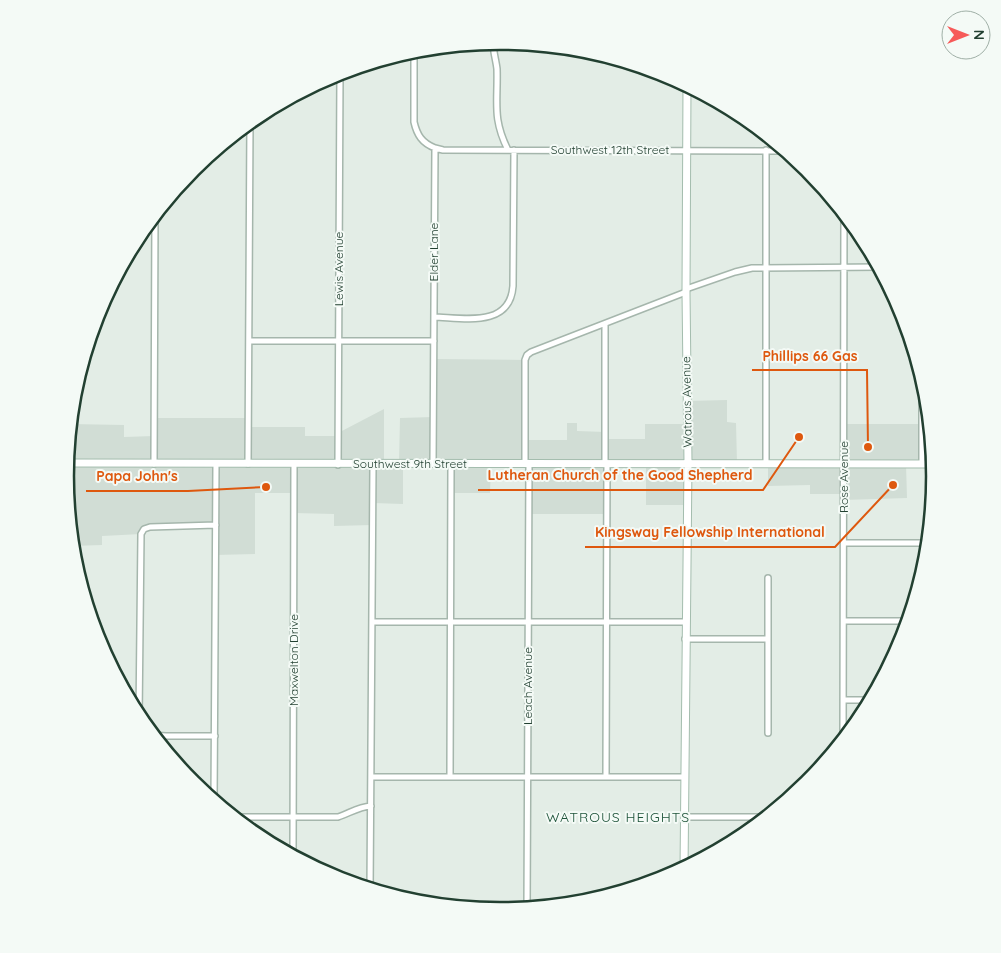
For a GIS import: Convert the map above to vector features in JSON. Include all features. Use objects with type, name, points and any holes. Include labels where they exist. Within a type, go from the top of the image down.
[{"type":"main road","name":"Watrous Avenue","points":[[684,861],[688,463],[686,291],[687,93]]},
{"type":"main road","name":"Southwest 9th Street","points":[[74,463],[338,465],[527,463],[927,464]]},
{"type":"street","points":[[434,317],[476,318],[497,314],[510,303],[513,295],[511,150],[500,134],[497,123],[497,69],[494,50]]},
{"type":"street","points":[[414,59],[414,122],[416,131],[421,139],[435,148]]},
{"type":"street","name":"Lewis Avenue","points":[[338,465],[340,81]]},
{"type":"street","points":[[248,464],[250,132]]},
{"type":"street","name":"Southwest 12th Street","points":[[435,148],[511,150],[775,150]]},
{"type":"street","name":"Elder Lane","points":[[433,464],[435,148]]},
{"type":"street","points":[[766,150],[766,463]]},
{"type":"street","name":"Rose Avenue","points":[[843,730],[844,224]]},
{"type":"street","points":[[154,464],[155,227]]},
{"type":"street","points":[[606,777],[605,324],[735,272],[766,267],[872,267]]},
{"type":"street","name":"Leach Avenue","points":[[527,902],[528,622],[525,360],[531,352],[605,324]]},
{"type":"street","points":[[248,341],[434,341]]},
{"type":"street","points":[[922,414],[922,464]]},
{"type":"street","points":[[214,792],[216,464]]},
{"type":"street","name":"Maxwelton Drive","points":[[293,849],[294,464]]},
{"type":"street","points":[[450,777],[451,464]]},
{"type":"street","points":[[370,882],[373,465]]},
{"type":"street","points":[[139,703],[141,534],[144,529],[150,527],[216,525]]},
{"type":"street","points":[[844,543],[921,543]]},
{"type":"street","points":[[768,578],[768,733]]},
{"type":"street","points":[[844,621],[902,621]]},
{"type":"street","points":[[372,622],[685,622]]},
{"type":"street","points":[[685,639],[768,639]]},
{"type":"street","points":[[843,700],[863,700]]},
{"type":"street","points":[[161,735],[215,736]]},
{"type":"street","points":[[371,777],[684,777]]},
{"type":"street","points":[[244,817],[338,817],[360,807],[371,806]]},
{"type":"street","points":[[684,816],[757,817]]},
{"type":"shaded area","points":[[434,359],[525,360],[525,440],[567,440],[567,423],[577,423],[577,431],[605,432],[606,439],[645,439],[645,424],[688,424],[687,401],[727,400],[727,422],[736,423],[737,463],[688,463],[687,505],[646,505],[646,463],[607,463],[607,514],[529,514],[529,464],[491,464],[490,493],[451,493],[451,464],[403,465],[403,504],[373,503],[372,525],[334,526],[334,514],[294,513],[294,493],[255,493],[255,554],[215,555],[216,525],[150,527],[141,534],[102,536],[102,545],[80,546],[74,476],[78,424],[124,425],[124,437],[154,436],[155,418],[248,418],[249,427],[305,427],[305,436],[338,436],[338,433],[384,409],[384,464],[399,464],[400,418],[433,417]]},
{"type":"shaded area","points":[[844,424],[922,424],[922,464],[906,464],[907,498],[844,500],[844,494],[810,494],[810,485],[768,486],[768,463],[844,463]]},
{"type":"place","name":"Lutheran Church of the Good Shepherd","points":[[799,437]]},
{"type":"place","name":"Phillips 66 Gas","points":[[868,447]]},
{"type":"place","name":"Kingsway Fellowship International","points":[[893,485]]},
{"type":"place","name":"Papa John's","points":[[266,487]]},
{"type":"district","name":"WATROUS HEIGHTS","points":[[618,817]]}]
